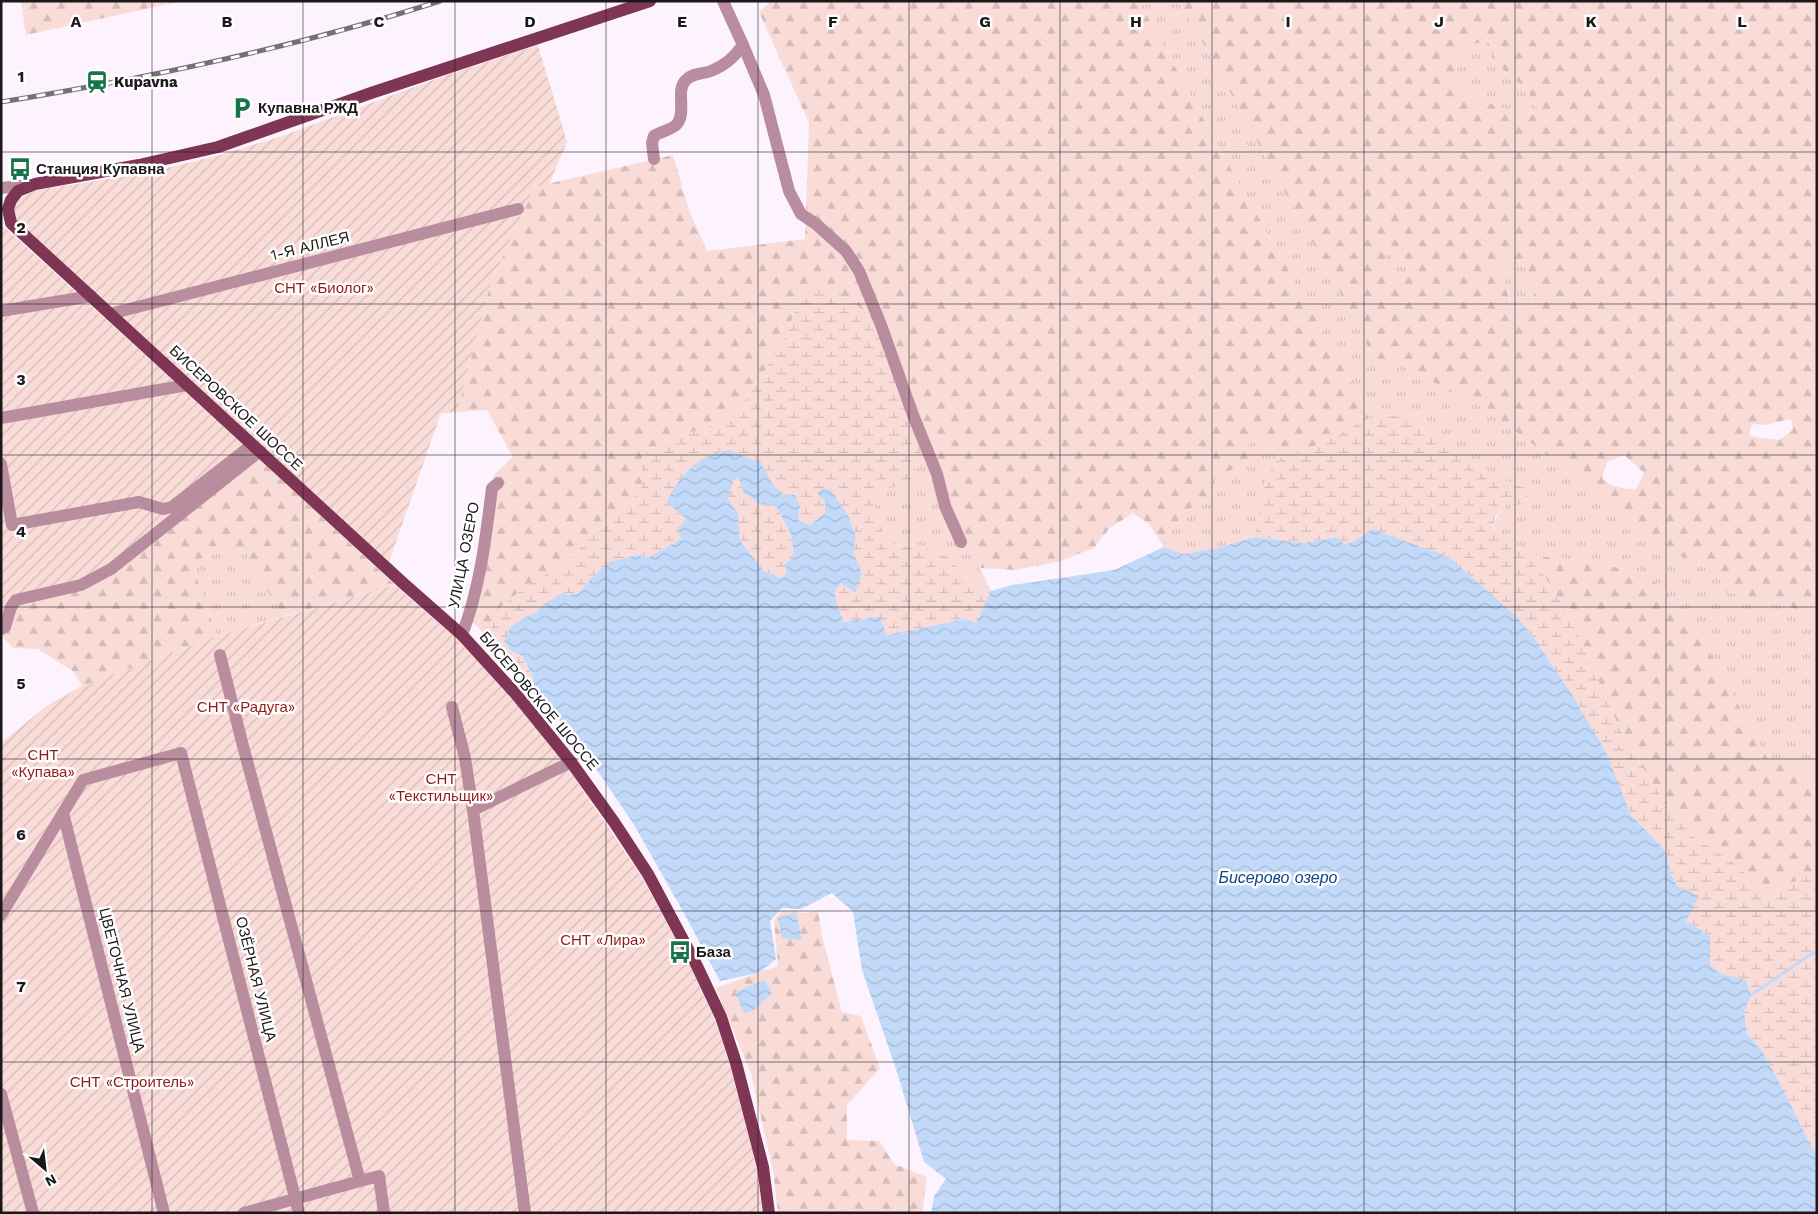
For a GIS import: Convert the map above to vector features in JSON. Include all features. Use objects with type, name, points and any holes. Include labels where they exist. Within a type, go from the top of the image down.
[{"type":"main road","points":[[11,224],[8,209],[11,200],[18,191],[35,184],[139,165],[218,147],[371,93],[650,1]]},
{"type":"main road","name":"БИСЕРОВСКОЕ ШОССЕ","points":[[11,224],[462,635],[515,693],[571,762],[648,874],[697,966],[721,1017],[736,1063],[764,1167],[769,1213]]},
{"type":"street","points":[[723,1],[764,95],[789,191],[801,214],[816,224],[846,251],[859,271],[881,325],[913,416],[937,474],[945,506],[961,542]]},
{"type":"street","points":[[654,159],[652,143],[654,136],[673,127],[680,118],[682,87],[685,80],[691,76],[711,71],[732,60],[743,45]]},
{"type":"street","points":[[1,188],[35,184]]},
{"type":"street","name":"1-Я АЛЛЕЯ","points":[[110,314],[518,209]]},
{"type":"street","points":[[1,214],[11,224]]},
{"type":"street","points":[[1,312],[90,296]]},
{"type":"street","points":[[1,418],[187,385]]},
{"type":"street","points":[[1,464],[12,524],[139,502],[163,509],[172,507],[256,448]]},
{"type":"street","points":[[1,629],[5,627],[11,607],[16,600],[81,585],[112,570],[256,448]]},
{"type":"street","name":"УЛИЦА ОЗЕРО","points":[[462,635],[471,613],[483,554],[492,488],[498,483]]},
{"type":"street","points":[[220,655],[245,756],[360,1181]]},
{"type":"street","points":[[452,707],[465,758],[473,810],[525,1213]]},
{"type":"street","name":"ОЗЁРНАЯ УЛИЦА","points":[[63,813],[83,780],[181,753],[299,1213]]},
{"type":"street","points":[[473,810],[571,762]]},
{"type":"street","points":[[1,915],[63,813]]},
{"type":"street","name":"ЦВЕТОЧНАЯ УЛИЦА","points":[[63,813],[164,1213]]},
{"type":"street","points":[[1,1094],[32,1213]]},
{"type":"street","points":[[244,1213],[379,1176],[384,1213]]},
{"type":"green space","points":[[21,1],[182,1],[26,35]]},
{"type":"green space","points":[[771,1],[1139,1],[1226,160],[1343,366],[1369,418],[1317,445],[1274,460],[1270,445],[1256,437],[1248,445],[1248,462],[1216,477],[1210,498],[1185,511],[1167,535],[1164,547],[1149,524],[1133,513],[1109,529],[1094,548],[1061,561],[1016,570],[981,568],[967,545],[946,474],[803,292],[782,344],[733,418],[680,436],[642,454],[642,486],[623,509],[597,529],[569,561],[526,586],[496,611],[489,638],[466,616],[494,475],[513,457],[487,410],[457,412],[490,285],[534,187],[673,155],[689,210],[707,251],[805,239],[809,123],[759,12]]},
{"type":"green space","points":[[1139,1],[1180,1],[1354,318],[1374,359],[1414,369],[1442,388],[1483,407],[1578,478],[1609,508],[1670,554],[1711,563],[1726,592],[1797,609],[1817,621],[1817,786],[1798,768],[1770,764],[1705,643],[1678,603],[1646,574],[1592,562],[1531,555],[1493,528],[1501,511],[1525,488],[1490,475],[1466,461],[1405,414],[1369,418],[1343,366],[1226,160]]},
{"type":"green space","points":[[1180,1],[1817,1],[1817,621],[1797,609],[1726,592],[1711,563],[1670,554],[1609,508],[1578,478],[1483,407],[1442,388],[1414,369],[1374,359],[1354,318]],"holes":[[[1489,40],[1493,61],[1527,90],[1539,112],[1513,111],[1477,99],[1463,91],[1457,83],[1456,74],[1459,52],[1467,46]],[[1390,252],[1398,253],[1408,268],[1404,281],[1389,278],[1384,266],[1386,254]],[[1526,260],[1526,272],[1535,292],[1530,306],[1512,313],[1504,276],[1497,269],[1508,261]],[[1791,419],[1793,430],[1779,440],[1749,436],[1752,424],[1765,425]],[[1624,455],[1644,473],[1636,489],[1618,487],[1609,484],[1602,478],[1607,462]]]},
{"type":"green space","points":[[1489,40],[1493,61],[1527,90],[1539,112],[1522,112],[1506,109],[1477,99],[1459,87],[1456,74],[1459,52],[1467,46]]},
{"type":"green space","name":"СНТ «Биолог»","points":[[538,45],[567,142],[549,184],[534,187],[490,285],[457,412],[441,413],[389,562],[16,220],[16,204],[22,197],[37,190],[146,173],[220,155],[285,135],[444,76]]},
{"type":"green space","points":[[1,224],[255,455],[111,569],[11,607],[1,640]]},
{"type":"green space","points":[[1390,252],[1398,253],[1408,268],[1405,281],[1389,278],[1384,266],[1386,254]]},
{"type":"green space","points":[[1526,260],[1526,272],[1535,291],[1530,306],[1512,313],[1508,291],[1496,269],[1508,261]]},
{"type":"green space","points":[[829,288],[853,301],[881,328],[927,459],[916,464],[917,479],[912,482],[870,492],[885,538],[899,547],[920,545],[947,556],[972,584],[991,591],[976,623],[966,619],[886,635],[879,616],[844,622],[834,591],[841,582],[854,593],[862,573],[853,551],[856,537],[848,515],[831,490],[825,501],[825,513],[810,525],[798,520],[800,507],[782,495],[772,483],[761,463],[729,450],[675,509],[687,519],[681,539],[649,557],[637,555],[591,578],[579,593],[544,604],[536,613],[523,618],[511,651],[522,656],[532,674],[535,692],[489,638],[496,611],[526,586],[569,561],[597,529],[623,509],[642,486],[642,454],[680,436],[733,418],[782,344],[803,292]]},
{"type":"green space","points":[[1405,414],[1466,461],[1490,475],[1525,488],[1532,504],[1505,505],[1495,517],[1493,528],[1531,555],[1571,619],[1619,727],[1652,783],[1689,834],[1737,865],[1764,894],[1817,872],[1817,1152],[1813,1150],[1763,1052],[1747,1034],[1744,1012],[1751,995],[1746,981],[1721,974],[1710,965],[1710,936],[1686,921],[1665,850],[1631,815],[1606,752],[1571,693],[1533,636],[1518,618],[1372,529],[1355,541],[1345,544],[1336,537],[1304,543],[1255,537],[1262,492],[1274,460],[1317,445],[1369,418]]},
{"type":"green space","points":[[1256,437],[1270,445],[1274,460],[1262,492],[1255,537],[1221,547],[1184,554],[1164,547],[1167,535],[1185,511],[1210,498],[1216,477],[1248,462],[1248,445]]},
{"type":"green space","points":[[255,455],[395,585],[285,616],[255,574],[247,553],[214,552],[192,563],[217,636],[82,686],[74,672],[38,649],[13,648],[2,636],[11,607]]},
{"type":"green space","points":[[927,459],[935,461],[946,474],[959,523],[991,591],[972,584],[947,556],[920,545],[899,547],[885,538],[870,492],[912,482],[917,479],[916,464]]},
{"type":"green space","points":[[733,477],[739,478],[744,494],[752,498],[758,505],[770,504],[777,508],[791,534],[794,556],[785,564],[786,574],[781,578],[764,571],[740,539],[738,513],[728,499]]},
{"type":"green space","points":[[214,552],[247,553],[255,574],[285,616],[217,636],[192,563]]},
{"type":"green space","points":[[1531,555],[1592,562],[1646,574],[1678,603],[1705,643],[1770,763],[1798,768],[1817,786],[1817,872],[1764,894],[1737,865],[1689,835],[1652,783],[1619,727],[1571,619]]},
{"type":"green space","points":[[395,585],[458,640],[510,696],[565,764],[642,877],[691,968],[715,1020],[730,1065],[757,1168],[762,1213],[1,1213],[1,743],[48,705],[82,686],[217,636]]},
{"type":"green space","points":[[794,910],[803,913],[818,911],[822,936],[842,1012],[861,1016],[880,1068],[847,1105],[847,1140],[879,1141],[894,1164],[927,1177],[922,1213],[778,1213],[773,1171],[751,1074],[716,988],[778,966],[774,920],[782,911]]},
{"type":"water","name":"Бисерово озеро","points":[[729,450],[761,463],[772,483],[782,494],[795,495],[800,507],[798,520],[810,525],[825,513],[825,501],[817,493],[822,488],[831,490],[848,515],[856,537],[853,551],[862,573],[855,593],[841,583],[835,591],[836,602],[844,622],[880,616],[886,635],[966,619],[976,623],[991,591],[1012,585],[1114,570],[1164,547],[1184,554],[1221,547],[1255,537],[1304,543],[1336,537],[1345,544],[1355,541],[1372,529],[1449,557],[1518,618],[1533,636],[1571,693],[1606,752],[1631,815],[1665,850],[1671,874],[1677,886],[1699,896],[1686,921],[1710,936],[1710,965],[1721,974],[1746,980],[1751,995],[1744,1012],[1747,1034],[1763,1052],[1813,1150],[1817,1152],[1817,1213],[931,1213],[934,1196],[946,1179],[924,1162],[897,1072],[862,970],[853,912],[832,893],[801,909],[782,908],[770,921],[776,959],[759,973],[720,981],[633,823],[573,735],[535,692],[532,674],[522,656],[511,651],[504,642],[510,628],[523,618],[536,613],[544,604],[563,593],[569,595],[579,593],[591,578],[610,562],[637,555],[649,557],[681,539],[678,528],[686,519],[667,502],[677,483],[692,467],[719,452]],"holes":[[[734,477],[739,478],[744,494],[752,498],[758,505],[770,504],[777,508],[791,534],[794,556],[785,564],[786,574],[781,578],[764,571],[740,540],[738,513],[728,499]]]},
{"type":"water","points":[[796,912],[802,939],[782,938],[778,918]]},
{"type":"water","points":[[765,980],[772,993],[754,1010],[744,1013],[735,992]]},
{"type":"waterway","points":[[1751,995],[1813,953],[1817,953]]},
{"type":"railway","points":[[1,102],[112,83],[222,60],[332,33],[440,1]]},
{"type":"place","name":"Kupavna","points":[[97,82]]},
{"type":"place","name":"Купавна РЖД","points":[[242,108]]},
{"type":"place","name":"Станция Купавна","points":[[20,169]]},
{"type":"place","name":"База","points":[[680,952]]},
{"type":"park label","name":"СНТ «Радуга»","points":[[246,707]]},
{"type":"park label","name":"СНТ «Купава»","points":[[43,764]]},
{"type":"park label","name":"СНТ «Текстильщик»","points":[[441,788]]},
{"type":"park label","name":"СНТ «Лира»","points":[[603,940]]},
{"type":"park label","name":"СНТ «Строитель»","points":[[132,1082]]}]
